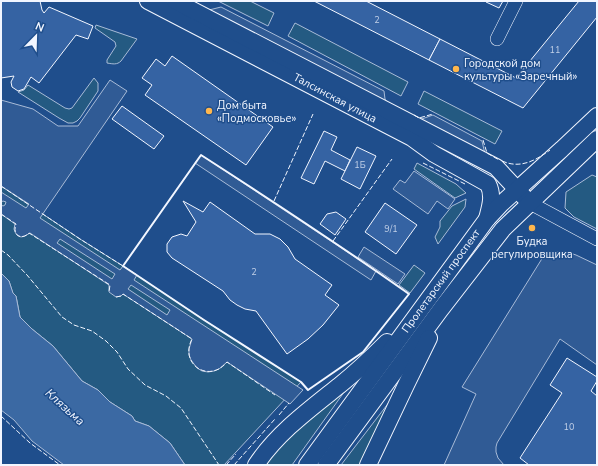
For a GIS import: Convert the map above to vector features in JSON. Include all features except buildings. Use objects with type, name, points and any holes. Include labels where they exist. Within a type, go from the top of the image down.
[{"type":"main road","name":"Талсинская улица","points":[[148,1],[412,138],[434,154],[488,184],[492,194],[487,219]]},
{"type":"main road","name":"Талсинская улица","points":[[175,1],[496,167],[530,203]]},
{"type":"main road","name":"Пролетарский проспект","points":[[307,465],[487,219],[597,116]]},
{"type":"main road","name":"Пролетарский проспект","points":[[326,465],[503,229],[597,139]]},
{"type":"main road","points":[[256,465],[278,438],[374,355],[427,301]]},
{"type":"main road","points":[[368,465],[430,338],[442,309]]},
{"type":"street","points":[[497,40],[516,1]]},
{"type":"street","points":[[530,203],[597,240]]},
{"type":"shaded area","points":[[218,1],[250,1],[274,13],[268,26]]},
{"type":"shaded area","points":[[221,7],[384,91],[387,103],[209,10]]},
{"type":"shaded area","points":[[295,23],[408,82],[401,96],[288,36]]},
{"type":"shaded area","points":[[96,25],[137,39],[118,63],[107,63],[107,60],[116,46],[115,42],[95,28]]},
{"type":"shaded area","points":[[94,78],[98,83],[98,91],[80,118],[73,123],[68,123],[59,118],[18,92],[24,90],[28,85],[69,109],[72,108]]},
{"type":"shaded area","points":[[110,80],[127,91],[40,218],[120,270],[123,266],[137,275],[134,280],[303,390],[290,404],[227,362],[219,369],[214,371],[202,371],[197,368],[189,355],[192,339],[123,294],[116,297],[109,292],[109,285],[30,233],[21,237],[17,235],[14,229],[15,224],[1,214],[1,205],[5,205],[6,202],[1,202],[1,192],[26,208],[29,204],[1,186],[1,100],[33,109],[58,126],[78,126]],"holes":[[[60,239],[115,274],[112,279],[57,243]],[[131,285],[170,310],[167,315],[128,289]]]},
{"type":"shaded area","points":[[424,91],[502,131],[495,144],[418,104]]},
{"type":"shaded area","points":[[433,115],[482,141],[485,154],[419,120]]},
{"type":"shaded area","points":[[201,155],[376,271],[371,280],[195,163]]},
{"type":"shaded area","points":[[417,163],[456,184],[466,193],[455,198],[414,169]]},
{"type":"shaded area","points":[[414,171],[455,199],[448,209],[437,201],[428,214],[393,189],[400,180],[405,183]]},
{"type":"shaded area","points":[[592,175],[597,177],[597,229],[574,217],[565,208],[566,192]]},
{"type":"shaded area","points":[[1,186],[301,382],[224,465],[185,465],[170,443],[149,426],[135,421],[132,416],[110,402],[98,390],[82,381],[53,346],[20,317],[16,296],[13,294],[9,281],[1,273]]},
{"type":"shaded area","points":[[466,199],[465,207],[438,244],[435,237],[440,227],[440,221],[452,206]]},
{"type":"shaded area","points":[[364,247],[405,274],[398,284],[358,257]]},
{"type":"shaded area","points":[[557,252],[567,252],[597,265],[597,365],[560,339],[497,443],[496,452],[498,458],[504,465],[444,465],[476,394],[462,387],[543,257]]},
{"type":"shaded area","points":[[414,265],[425,273],[410,293],[399,285]]},
{"type":"shaded area","points":[[347,388],[292,465],[263,465],[292,434]]},
{"type":"shaded area","points":[[390,401],[360,465],[341,465]]},
{"type":"water","name":"Клязьма","points":[[1,273],[9,281],[13,293],[16,296],[20,317],[53,346],[82,381],[98,390],[110,402],[132,416],[135,421],[149,426],[170,443],[185,465],[64,465],[32,441],[14,420],[1,410]]},
{"type":"fence","points":[[274,201],[313,114]]},
{"type":"fence","points":[[414,115],[419,118],[433,114]]},
{"type":"fence","points":[[483,140],[487,153],[499,160]]},
{"type":"fence","points":[[502,161],[515,164],[527,163],[550,150]]},
{"type":"fence","points":[[333,241],[392,159]]},
{"type":"fence","points":[[423,163],[465,184]]},
{"type":"fence","points":[[1,186],[123,266]]},
{"type":"fence","points":[[1,214],[16,224],[15,231],[18,236],[23,237],[29,233],[110,285],[109,292]]},
{"type":"fence","points":[[1,250],[8,255],[27,275],[62,317],[74,325],[92,331],[106,341],[117,352],[128,369],[145,385],[166,396],[181,408],[219,465]]},
{"type":"fence","points":[[116,297],[123,294],[192,339],[189,348],[189,356],[198,368],[205,371],[212,371],[220,368],[227,362],[275,395]]},
{"type":"fence","points":[[279,415],[289,403]]},
{"type":"fence","points":[[1,416],[30,443],[60,465]]},
{"type":"fence","points":[[234,465],[275,419]]},
{"type":"fence","points":[[226,465],[236,454]]},
{"type":"wall","points":[[201,155],[306,223],[409,294],[363,352],[308,390],[301,382],[123,266],[201,155]]},
{"type":"place","name":"Городской дом культуры «Заречный»","points":[[456,69]]},
{"type":"place","name":"Дом быта «Подмосковье»","points":[[209,111]]},
{"type":"place","name":"Будка регулировщика","points":[[532,228]]}]
